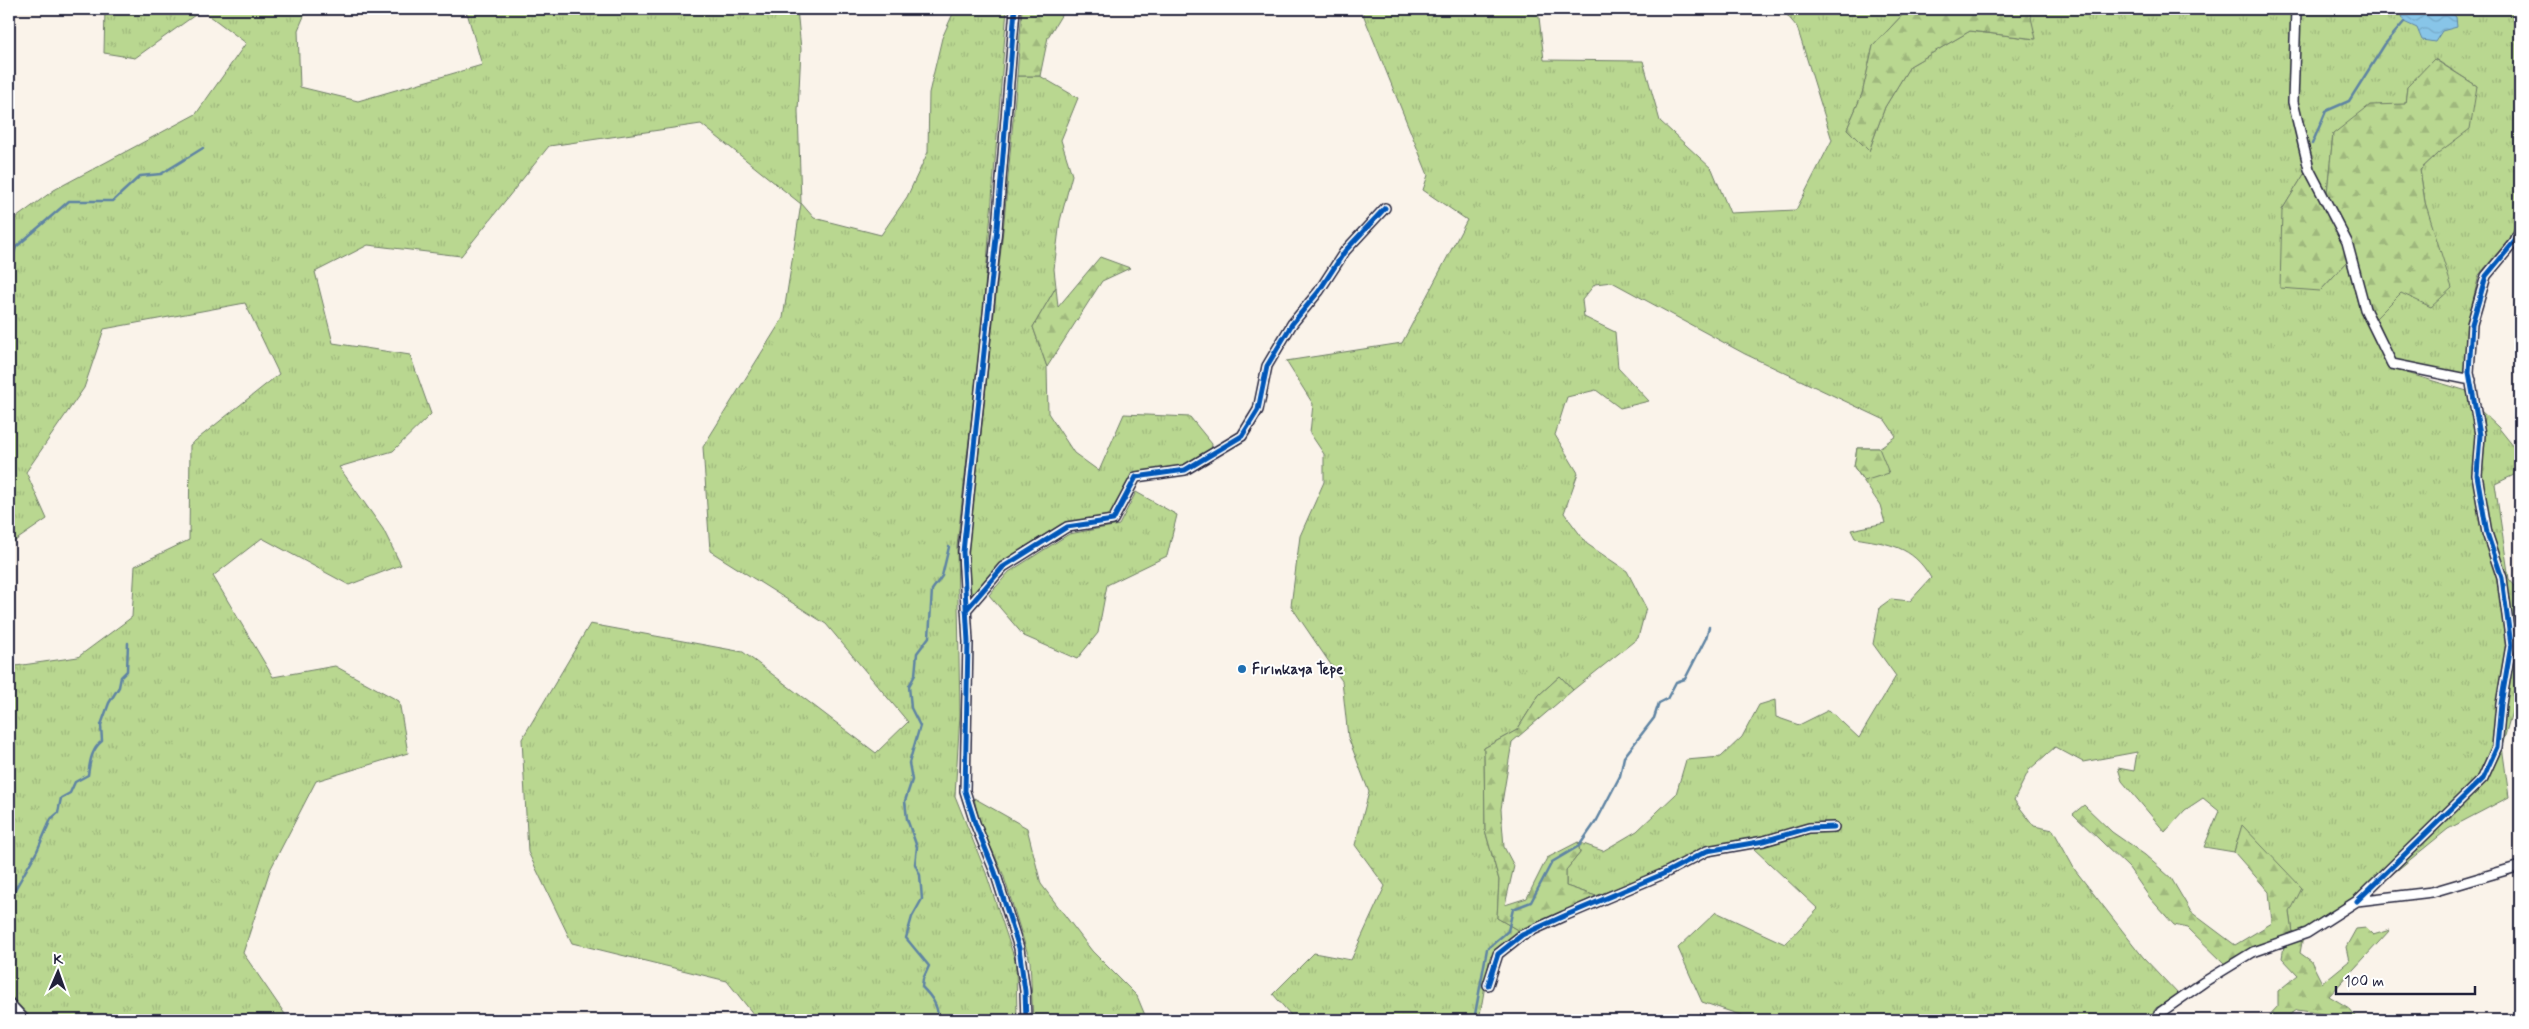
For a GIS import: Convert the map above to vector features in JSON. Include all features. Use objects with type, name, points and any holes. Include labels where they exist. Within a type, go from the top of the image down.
[{"type":"street","points":[[1015,9],[997,228],[963,552],[968,722],[965,791],[975,823],[995,872],[1019,948],[1026,991],[1026,1020]]},
{"type":"street","points":[[2296,9],[2293,102],[2309,169],[2347,242],[2365,309],[2392,364],[2471,380]]},
{"type":"street","points":[[966,610],[1003,567],[1067,527],[1113,520],[1136,477],[1185,470],[1242,436],[1258,410],[1267,366],[1292,324],[1319,291],[1345,251],[1385,208]]},
{"type":"street","points":[[2155,1020],[2161,1012],[2204,982],[2253,952],[2307,933],[2358,901],[2483,778],[2498,747],[2501,704],[2511,646],[2502,578],[2487,533],[2476,475],[2480,435],[2469,372],[2472,324],[2486,276],[2515,241],[2520,229]]},
{"type":"street","points":[[1488,985],[1498,954],[1522,935],[1663,874],[1707,851],[1764,841],[1809,828],[1834,827]]},
{"type":"street","points":[[2358,901],[2432,892],[2520,866]]},
{"type":"street","points":[[9,1003],[25,1020]]},
{"type":"green space","points":[[105,9],[307,9],[298,30],[300,87],[358,101],[482,65],[466,9],[797,9],[801,49],[798,111],[801,203],[814,218],[881,235],[907,197],[928,152],[929,93],[942,38],[955,9],[1007,9],[982,326],[957,546],[960,714],[955,796],[986,873],[1016,963],[1017,1020],[758,1020],[727,981],[572,943],[528,852],[522,739],[590,624],[743,652],[876,753],[908,722],[826,624],[710,551],[703,447],[783,318],[801,204],[701,124],[549,146],[461,256],[368,245],[315,272],[333,343],[410,355],[431,414],[393,451],[339,467],[383,529],[401,565],[349,585],[262,538],[213,576],[273,677],[335,666],[399,701],[408,753],[316,781],[270,870],[243,953],[289,1020],[33,1020],[9,994],[9,667],[78,657],[132,617],[135,566],[189,540],[190,445],[279,374],[245,303],[104,329],[84,388],[26,472],[47,519],[9,545],[9,223],[54,190],[196,114],[246,43],[202,10],[135,58],[104,53]]},
{"type":"green space","points":[[1022,9],[1065,9],[1048,37],[1040,76],[1017,76]]},
{"type":"green space","points":[[1361,9],[1538,9],[1544,60],[1643,61],[1660,121],[1712,169],[1730,213],[1796,210],[1832,140],[1797,27],[1782,9],[1908,9],[1873,46],[1862,94],[1847,129],[1869,151],[1885,107],[1910,66],[1970,31],[2035,39],[2029,9],[2292,9],[2290,103],[2306,171],[2282,210],[2320,291],[2347,262],[2360,311],[2390,368],[2467,391],[2476,435],[2473,475],[2499,577],[2508,645],[2494,746],[2480,777],[2355,898],[2306,929],[2293,933],[2290,912],[2242,826],[2234,852],[2204,847],[2219,811],[2203,798],[2185,810],[2165,832],[2122,781],[2118,768],[2134,771],[2137,752],[2083,762],[2055,747],[2029,770],[2014,800],[2034,826],[2053,830],[2075,870],[2143,957],[2179,995],[2156,1008],[2148,1020],[1755,1020],[1702,1002],[1678,948],[1716,912],[1785,944],[1818,909],[1753,848],[1810,832],[1837,831],[1837,824],[1807,824],[1751,840],[1596,896],[1566,886],[1566,870],[1580,853],[1578,842],[1603,851],[1637,831],[1676,794],[1686,760],[1721,757],[1742,737],[1759,705],[1775,700],[1776,717],[1799,725],[1829,710],[1859,738],[1896,676],[1873,644],[1880,607],[1891,599],[1910,601],[1931,578],[1924,567],[1908,552],[1879,542],[1855,538],[1851,530],[1885,523],[1880,505],[1854,467],[1857,448],[1879,448],[1896,436],[1885,420],[1745,354],[1612,282],[1595,284],[1582,300],[1584,317],[1615,332],[1618,368],[1649,401],[1620,408],[1596,390],[1567,397],[1555,435],[1578,473],[1564,513],[1587,544],[1627,571],[1646,608],[1638,638],[1573,690],[1560,676],[1539,695],[1517,730],[1484,748],[1485,830],[1499,880],[1497,918],[1521,932],[1490,957],[1479,1020],[1295,1020],[1273,994],[1314,953],[1351,960],[1385,886],[1355,845],[1369,792],[1348,737],[1342,681],[1291,606],[1300,536],[1324,482],[1324,454],[1310,433],[1313,404],[1286,361],[1402,343],[1467,220],[1423,190],[1428,175]]},
{"type":"green space","points":[[1908,9],[2029,9],[2036,39],[1970,31],[1910,66],[1885,107],[1869,151],[1847,129],[1862,94],[1873,46]]},
{"type":"green space","points":[[2300,9],[2520,9],[2520,216],[2510,238],[2479,275],[2467,325],[2464,375],[2394,360],[2376,318],[2401,293],[2425,202],[2420,170],[2438,153],[2477,86],[2435,59],[2407,87],[2405,104],[2333,134],[2327,193],[2312,167],[2297,102]]},
{"type":"green space","points":[[2434,59],[2477,86],[2470,129],[2438,153],[2420,170],[2425,202],[2452,288],[2431,307],[2401,293],[2376,318],[2369,307],[2350,241],[2327,193],[2333,134],[2370,105],[2405,104],[2407,87]]},
{"type":"green space","points":[[1017,76],[1040,76],[1078,98],[1061,140],[1072,175],[1060,221],[1054,269],[1056,287],[1033,327],[1047,367],[1048,413],[1074,453],[1099,471],[1124,414],[1190,417],[1212,444],[1211,451],[1183,467],[1133,473],[1112,516],[1061,524],[1000,563],[969,601],[967,560],[1004,221]]},
{"type":"green space","points":[[2306,171],[2344,244],[2347,262],[2320,291],[2280,288],[2282,210]]},
{"type":"green space","points":[[1100,257],[1130,268],[1102,281],[1047,367],[1033,327],[1056,287],[1058,307]]},
{"type":"green space","points":[[2480,410],[2498,427],[2518,452],[2516,474],[2495,484],[2509,579],[2520,592],[2520,691],[2518,691],[2502,746],[2505,702],[2514,645],[2479,475]]},
{"type":"green space","points":[[1857,448],[1879,448],[1889,473],[1864,481],[1854,467]]},
{"type":"green space","points":[[1136,492],[1177,515],[1167,556],[1107,585],[1098,633],[1077,659],[1024,636],[989,595],[1009,572],[1069,534],[1119,525]]},
{"type":"green space","points":[[1560,676],[1573,690],[1512,742],[1501,809],[1504,847],[1514,866],[1505,905],[1527,898],[1547,858],[1578,842],[1580,853],[1566,870],[1566,886],[1596,896],[1521,932],[1497,918],[1499,880],[1485,830],[1484,748],[1517,730],[1539,695]]},
{"type":"green space","points":[[2502,746],[2509,797],[2448,829],[2390,876],[2426,838],[2487,781]]},
{"type":"green space","points":[[974,798],[1027,828],[1041,884],[1092,951],[1137,996],[1147,1020],[1033,1020],[1030,961],[1003,874],[979,821]]},
{"type":"green space","points":[[2084,805],[2112,832],[2145,855],[2171,878],[2191,912],[2235,945],[2272,923],[2269,892],[2234,852],[2242,825],[2302,888],[2290,912],[2293,933],[2249,950],[2226,965],[2188,928],[2174,925],[2150,898],[2129,868],[2073,814]]},
{"type":"green space","points":[[2366,928],[2373,935],[2390,930],[2329,996],[2349,1008],[2359,1020],[2324,1020],[2323,1014],[2297,1010],[2282,1020],[2265,1020],[2278,1006],[2278,991],[2298,975],[2282,958],[2284,946],[2303,937],[2300,953],[2311,961],[2322,983],[2349,961],[2346,947],[2356,929]]},
{"type":"water","points":[[2400,9],[2447,9],[2456,17],[2457,27],[2442,31],[2435,42],[2422,40],[2417,28],[2404,22]]},
{"type":"waterway","points":[[2312,144],[2326,111],[2349,101],[2385,44],[2404,22]]},
{"type":"waterway","points":[[9,268],[16,247],[69,201],[113,201],[140,176],[161,174],[203,148]]},
{"type":"waterway","points":[[937,1020],[936,1006],[922,987],[923,979],[929,966],[906,938],[912,917],[922,899],[920,875],[915,864],[917,847],[907,819],[905,801],[912,780],[909,763],[920,726],[911,708],[909,686],[915,675],[917,653],[929,637],[932,590],[942,576],[949,547]]},
{"type":"waterway","points":[[1474,1020],[1487,949],[1508,931],[1513,909],[1531,902],[1552,862],[1579,846],[1597,820],[1620,776],[1624,757],[1654,718],[1659,703],[1667,699],[1676,682],[1685,679],[1706,638],[1709,627]]},
{"type":"waterway","points":[[9,900],[37,851],[51,819],[58,813],[61,798],[70,793],[75,782],[88,775],[93,752],[102,741],[101,725],[109,703],[119,687],[121,677],[127,671],[128,643]]},
{"type":"waterway","points":[[13,1013],[18,1020]]},
{"type":"cycle path","points":[[1015,9],[997,228],[963,552],[968,642],[965,791],[975,823],[995,872],[1019,948],[1025,991],[1026,1020]]},
{"type":"cycle path","points":[[966,610],[1003,567],[1067,527],[1113,520],[1136,477],[1185,470],[1242,436],[1258,410],[1267,366],[1292,324],[1319,291],[1345,251],[1385,208]]},
{"type":"cycle path","points":[[2357,901],[2483,778],[2497,747],[2501,704],[2511,645],[2502,578],[2487,533],[2477,475],[2480,435],[2469,372],[2472,324],[2486,276],[2515,241],[2520,229]]},
{"type":"cycle path","points":[[1488,985],[1498,954],[1522,935],[1663,874],[1707,851],[1764,841],[1809,828],[1834,827]]},
{"type":"place","name":"Fırınkaya Tepe","points":[[1242,669]]}]
